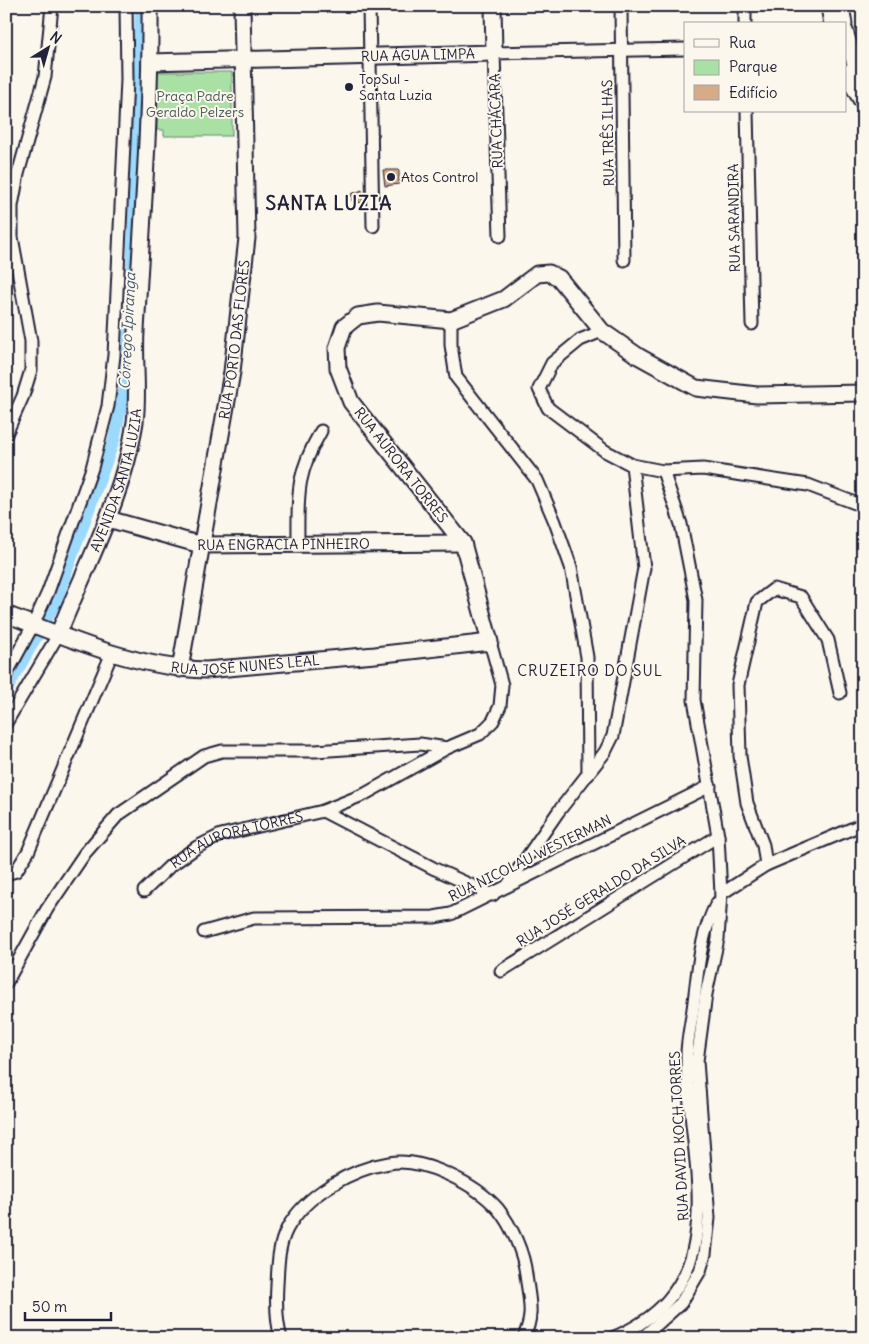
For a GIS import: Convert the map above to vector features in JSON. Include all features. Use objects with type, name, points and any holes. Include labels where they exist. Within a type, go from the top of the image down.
[{"type":"street","points":[[6,434],[23,396],[31,370],[31,341],[12,237],[12,206],[18,174],[45,77],[52,6]]},
{"type":"street","name":"AVENIDA SANTA LUZIA","points":[[6,674],[46,630],[48,592],[92,468],[108,406],[114,354],[126,90],[126,6]]},
{"type":"street","name":"AVENIDA SANTA LUZIA","points":[[6,723],[46,630],[108,519],[120,482],[135,421],[136,333],[144,225],[150,62],[150,6]]},
{"type":"street","name":"RUA PORTO DAS FLORES","points":[[180,669],[232,372],[247,238],[242,6]]},
{"type":"street","points":[[369,6],[373,226]]},
{"type":"street","name":"RUA CHÁCARA","points":[[493,6],[500,236]]},
{"type":"street","name":"RUA TRÊS ILHAS","points":[[622,6],[624,260]]},
{"type":"street","points":[[745,6],[746,22]]},
{"type":"street","points":[[829,6],[832,22]]},
{"type":"street","points":[[841,6],[844,22]]},
{"type":"street","points":[[846,34],[855,64],[863,78]]},
{"type":"street","name":"RUA ÁGUA LIMPA","points":[[150,62],[476,54],[494,46],[622,50],[684,49]]},
{"type":"street","points":[[846,74],[863,103]]},
{"type":"street","name":"RUA SARANDIRA","points":[[747,112],[752,324]]},
{"type":"street","name":"RUA AURORA TORRES","points":[[144,891],[170,866],[220,834],[323,811],[365,794],[447,748],[480,734],[492,722],[500,706],[502,685],[463,543],[351,402],[338,368],[337,348],[344,327],[358,316],[378,313],[451,320],[504,299],[537,274],[549,273],[559,278],[602,331],[638,356],[696,388],[757,395],[863,393]]},
{"type":"street","points":[[451,320],[451,345],[456,377],[537,480],[571,567],[586,657],[588,775]]},
{"type":"street","points":[[602,331],[580,340],[552,363],[538,389],[548,408],[605,451],[632,465],[663,471],[703,469],[808,485],[863,506]]},
{"type":"street","points":[[298,546],[300,474],[307,455],[321,431]]},
{"type":"street","points":[[506,888],[558,812],[605,752],[613,736],[644,568],[632,465]]},
{"type":"street","name":"RUA DAVID KOCH TORRES","points":[[642,1338],[681,1303],[700,1271],[705,1254],[709,1218],[697,1061],[706,994],[718,939],[720,897],[718,836],[694,700],[696,600],[681,524],[663,471]]},
{"type":"street","name":"RUA ENGRÁCIA PINHEIRO","points":[[108,519],[202,545],[298,546],[463,543]]},
{"type":"street","points":[[766,865],[763,845],[747,803],[740,756],[738,685],[757,602],[774,590],[802,597],[828,640],[840,693]]},
{"type":"street","name":"RUA JOSÉ NUNES LEAL","points":[[6,614],[112,653],[180,669],[206,670],[375,655],[490,642]]},
{"type":"street","points":[[6,874],[16,871],[28,852],[112,653]]},
{"type":"street","points":[[6,983],[56,894],[90,846],[118,814],[204,756],[222,751],[315,751],[420,744],[447,748]]},
{"type":"street","name":"RUA NICOLAU WESTERMAN","points":[[204,932],[254,918],[434,917],[450,914],[493,895],[710,786]]},
{"type":"street","points":[[323,811],[435,870],[493,895]]},
{"type":"street","points":[[720,897],[766,865],[863,824]]},
{"type":"street","name":"RUA JOSÉ GERALDO DA SILVA","points":[[501,971],[718,836]]},
{"type":"street","name":"RUA DAVID KOCH TORRES","points":[[612,1338],[630,1330],[666,1304],[688,1270],[698,1232],[687,1053],[704,933],[720,897]]},
{"type":"street","points":[[281,1338],[276,1301],[278,1256],[286,1230],[300,1209],[317,1194],[356,1174],[390,1163],[417,1164],[441,1171],[479,1193],[498,1210],[508,1224],[525,1263],[531,1317],[523,1338]]},
{"type":"green space","name":"Praça Padre Geraldo Pelzers","points":[[157,72],[232,72],[232,136],[164,136],[164,130],[157,130]]},
{"type":"building","name":"Atos Control","points":[[383,170],[399,170],[399,184],[385,186]]},
{"type":"building","points":[[362,190],[363,203],[352,201],[351,194]]},
{"type":"waterway","name":"Córrego Ipiranga","points":[[132,281],[141,6]]},
{"type":"waterway","name":"Córrego Ipiranga","points":[[6,691],[55,603],[114,440],[126,383],[129,326]]},
{"type":"place","name":"TopSul - Santa Luzia","points":[[349,87]]},
{"type":"place","name":"Atos Control","points":[[391,177]]},
{"type":"district","name":"SANTA LUZIA","points":[[329,203]]},
{"type":"district","name":"CRUZEIRO DO SUL","points":[[590,670]]}]
